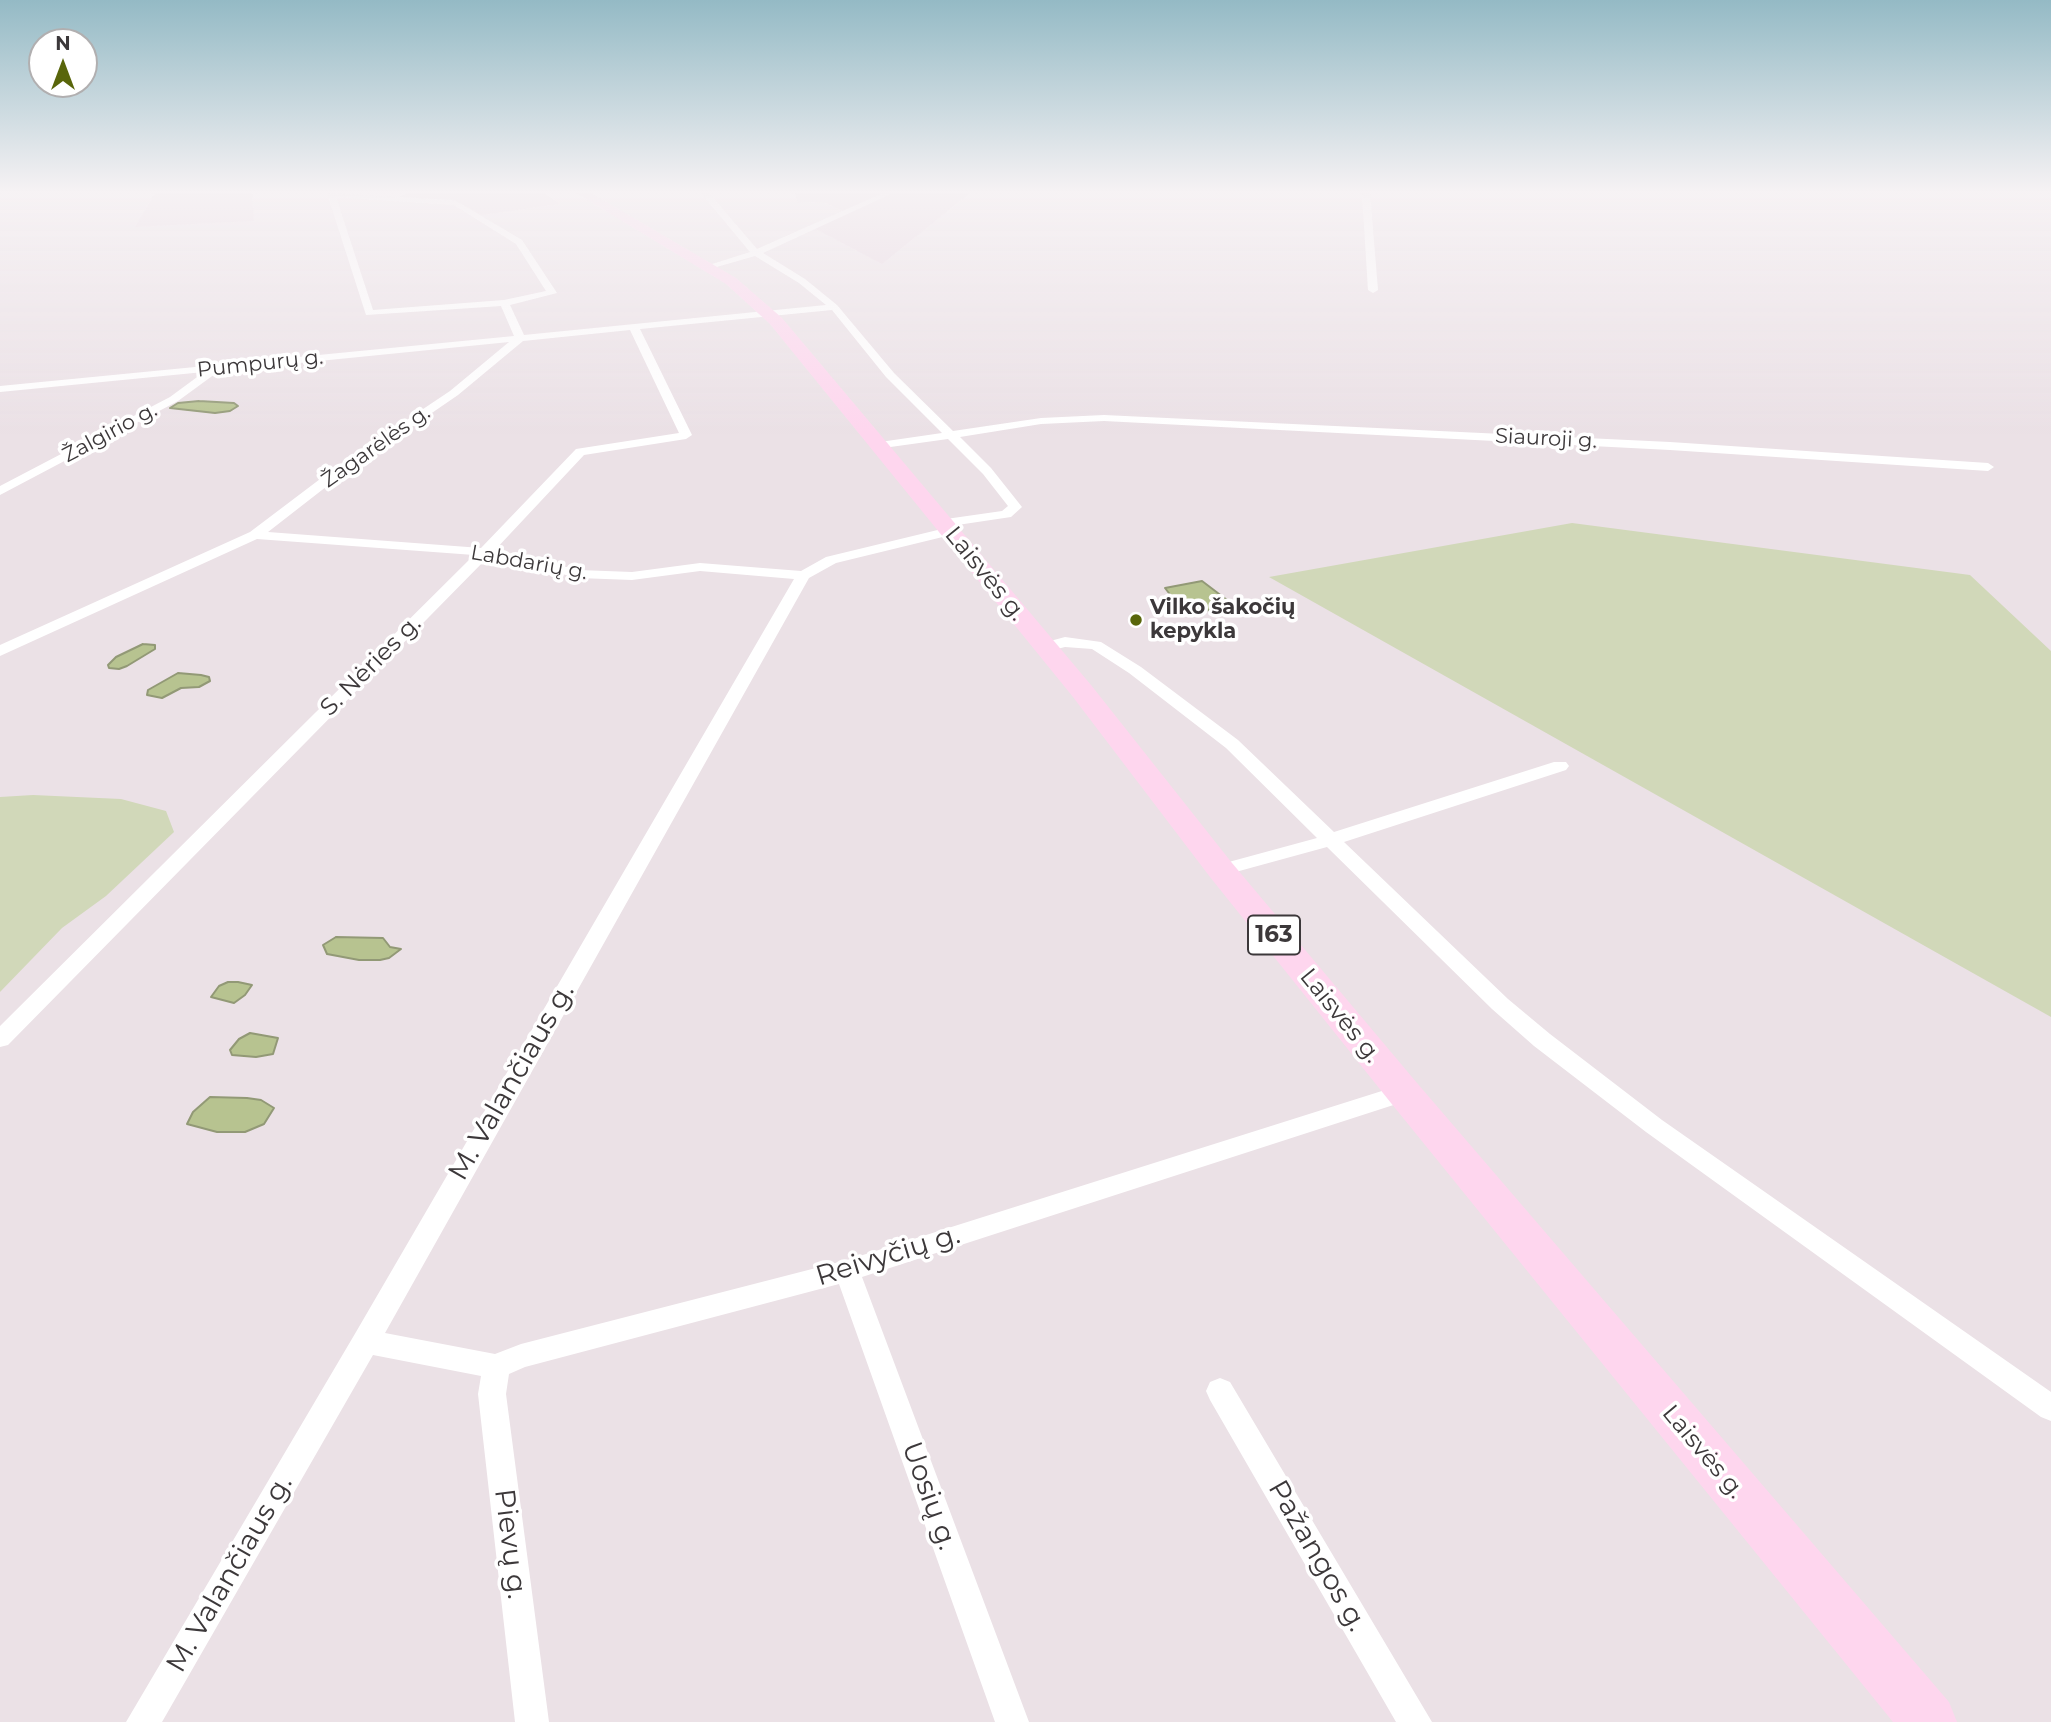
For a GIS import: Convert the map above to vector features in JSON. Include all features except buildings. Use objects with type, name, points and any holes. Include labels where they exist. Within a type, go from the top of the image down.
[{"type":"main road","name":"Laisvės g.","points":[[717,273],[770,314],[1045,647],[1221,870],[1404,1093],[1929,1722]]},
{"type":"street","points":[[356,273],[369,313],[504,303],[548,295],[552,290],[541,273]]},
{"type":"street","points":[[789,273],[834,307],[890,375],[987,471],[1012,500],[1015,508],[1006,514],[947,527],[831,560],[803,575]]},
{"type":"street","points":[[1372,273],[1373,290]]},
{"type":"street","points":[[504,303],[520,338],[834,307]]},
{"type":"street","name":"S. Nėries g.","points":[[0,1039],[485,552],[580,452],[686,435],[634,327]]},
{"type":"street","name":"Pumpurų g.","points":[[0,388],[520,338]]},
{"type":"street","name":"Žagarėlės g.","points":[[0,651],[255,535],[336,473],[454,393],[506,353],[520,338]]},
{"type":"street","name":"Žalgirio g.","points":[[0,491],[174,399],[215,369]]},
{"type":"street","name":"Siauroji g.","points":[[880,446],[1041,421],[1104,418],[1682,447],[1988,467]]},
{"type":"street","name":"Labdarių g.","points":[[255,535],[485,552],[579,574],[632,576],[700,566],[803,575]]},
{"type":"street","name":"M. Valančiaus g.","points":[[143,1722],[366,1340],[803,575]]},
{"type":"street","points":[[1045,647],[1079,642],[1108,651],[1232,744],[1500,1004],[1542,1040],[1654,1126],[2051,1408]]},
{"type":"street","points":[[1221,870],[1330,840],[1560,766]]},
{"type":"street","name":"Reivyčių g.","points":[[496,1367],[521,1356],[847,1271],[1404,1093]]},
{"type":"street","name":"Uosių g.","points":[[847,1271],[1012,1722]]},
{"type":"street","points":[[366,1340],[496,1367]]},
{"type":"street","name":"Pievų g.","points":[[496,1367],[492,1394],[532,1722]]},
{"type":"street","name":"Pažangos g.","points":[[1220,1391],[1415,1722]]},
{"type":"shaded area","points":[[178,403],[234,403],[238,406],[230,411],[215,413],[170,408]]},
{"type":"shaded area","points":[[1572,523],[1970,575],[2051,651],[2051,1017],[1269,577]]},
{"type":"shaded area","points":[[1202,581],[1227,600],[1229,605],[1214,610],[1197,611],[1172,597],[1165,588]]},
{"type":"shaded area","points":[[143,644],[155,645],[155,649],[127,666],[109,668],[108,665],[116,657]]},
{"type":"shaded area","points":[[178,673],[209,677],[210,681],[199,687],[181,688],[162,698],[147,695],[148,690]]},
{"type":"shaded area","points":[[33,795],[121,799],[166,811],[174,832],[106,896],[62,928],[0,992],[0,797]]},
{"type":"shaded area","points":[[336,937],[383,938],[390,947],[401,949],[389,958],[380,960],[359,960],[327,954],[323,945]]},
{"type":"shaded area","points":[[228,982],[252,985],[245,995],[234,1003],[211,997],[219,986]]},
{"type":"shaded area","points":[[250,1033],[278,1038],[273,1054],[256,1057],[232,1055],[230,1050],[239,1039]]},
{"type":"shaded area","points":[[210,1097],[261,1100],[274,1108],[264,1124],[245,1132],[217,1132],[187,1124],[193,1112]]},
{"type":"place","name":"Vilko šakočių kepykla","points":[[1136,620]]}]
